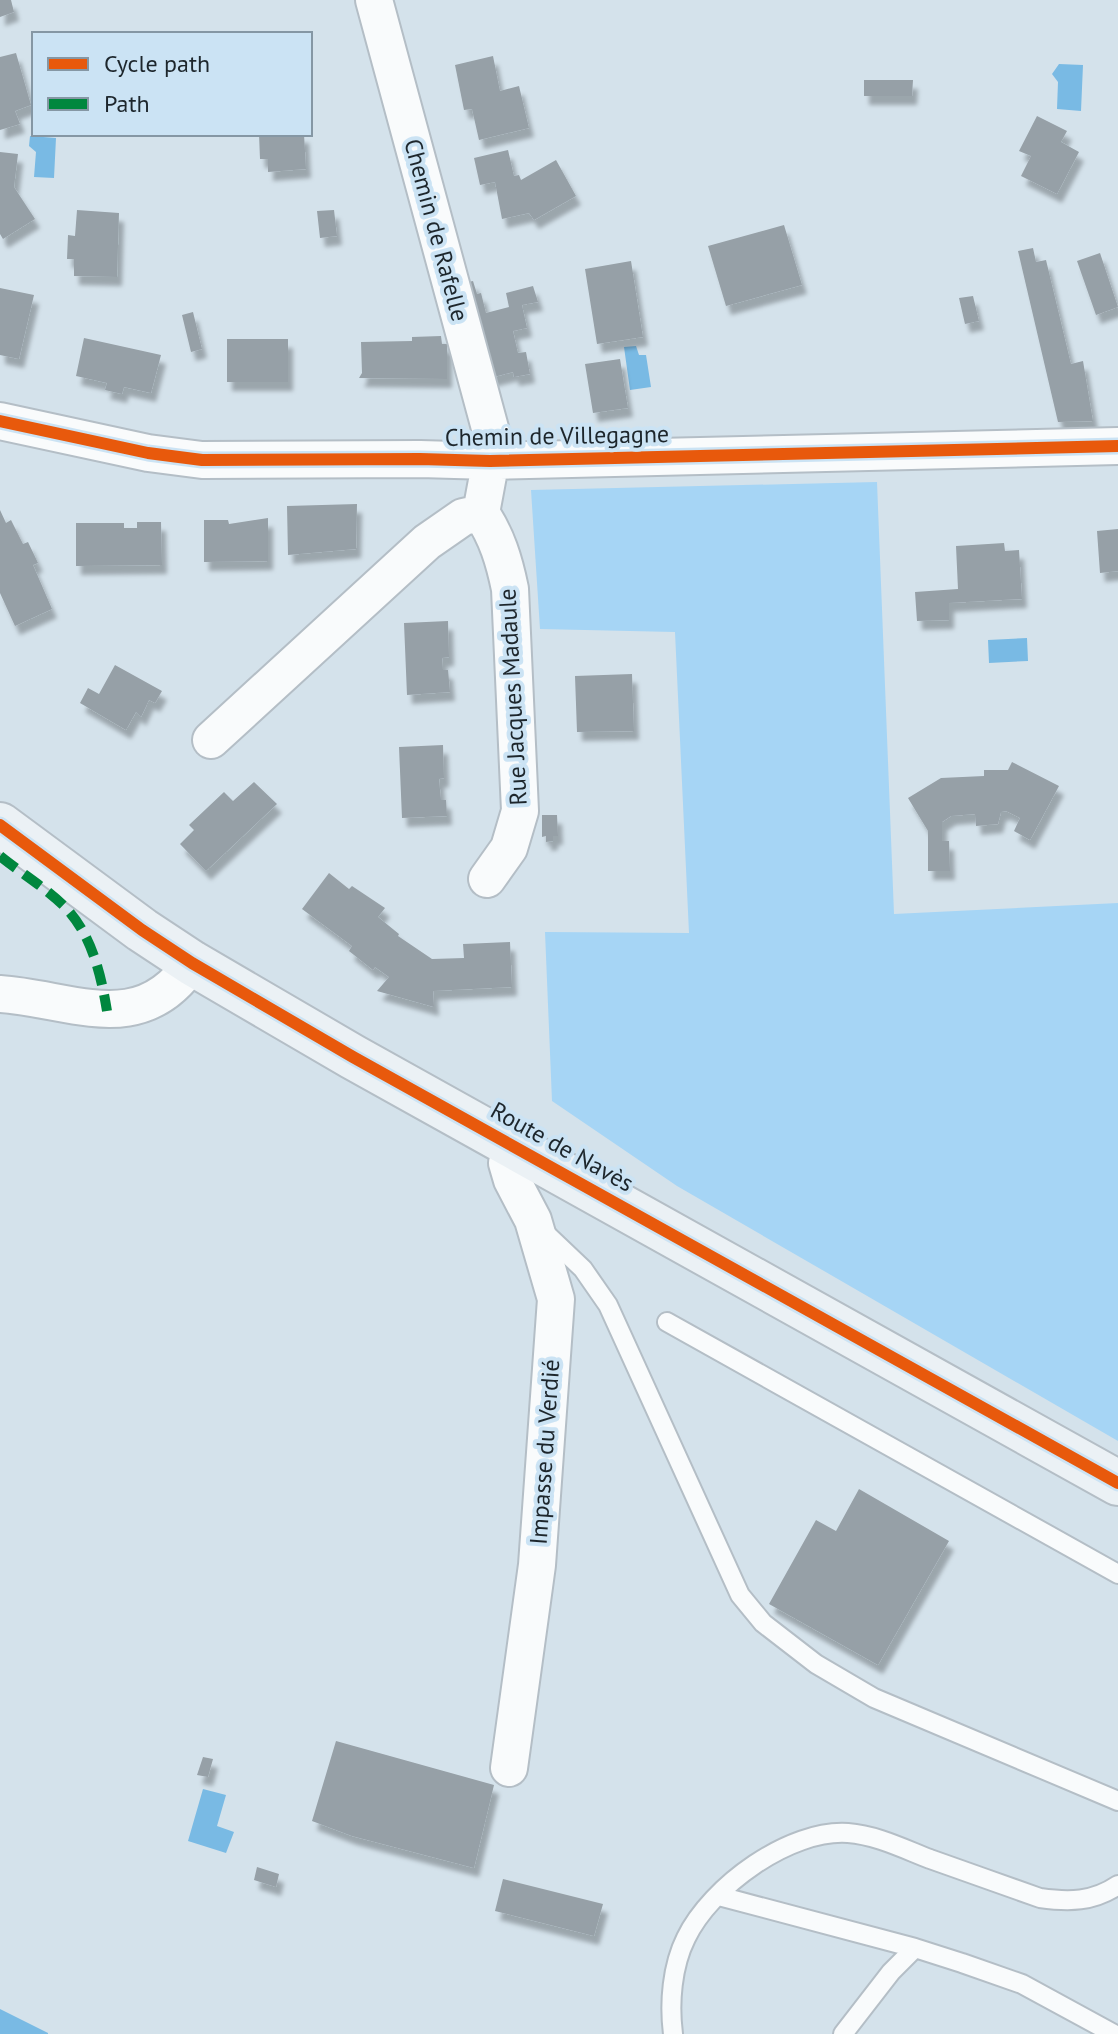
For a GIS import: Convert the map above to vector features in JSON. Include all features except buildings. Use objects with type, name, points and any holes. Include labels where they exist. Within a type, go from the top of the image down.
[{"type":"main road","name":"Route de Navès","points":[[0,825],[192,963],[353,1057],[1118,1483]]},
{"type":"street","name":"Chemin de Rafelle","points":[[374,0],[494,443],[490,461]]},
{"type":"street","name":"Chemin de Villegagne","points":[[0,421],[148,453],[202,460],[490,461],[1118,446]]},
{"type":"street","points":[[211,740],[427,542],[463,517],[481,513],[490,461]]},
{"type":"street","name":"Rue Jacques Madaule","points":[[481,513],[499,545],[510,589],[520,811],[509,848],[487,879]]},
{"type":"street","points":[[0,994],[107,1011],[127,1010],[150,1002],[168,991],[192,963]]},
{"type":"street","name":"Impasse du Verdié","points":[[509,1768],[537,1565],[556,1299],[533,1220],[512,1180],[507,1163],[514,1145]]},
{"type":"lane","points":[[533,1220],[583,1269],[608,1305],[740,1595],[763,1623],[816,1664],[874,1698],[1118,1801]]},
{"type":"lane","points":[[667,1322],[1118,1574]]},
{"type":"lane","points":[[673,2034],[672,1994],[686,1937],[702,1914],[743,1872],[804,1838],[827,1833],[851,1833],[880,1840],[1040,1898],[1066,1902],[1086,1900],[1118,1885]]},
{"type":"lane","points":[[719,1896],[915,1948],[1022,1984],[1114,2034]]},
{"type":"lane","points":[[843,2034],[891,1972],[915,1948]]},
{"type":"shaded area","points":[[1059,64],[1083,65],[1081,111],[1057,109],[1058,82],[1052,74]]},
{"type":"shaded area","points":[[30,136],[56,138],[54,178],[34,177],[36,152],[29,146]]},
{"type":"shaded area","points":[[636,346],[639,355],[646,355],[651,387],[630,390],[624,347]]},
{"type":"shaded area","points":[[877,482],[894,914],[1118,903],[1118,1441],[677,1186],[552,1101],[545,932],[689,933],[675,632],[540,629],[531,490]]},
{"type":"shaded area","points":[[1027,638],[1028,661],[989,663],[988,640]]},
{"type":"shaded area","points":[[203,1789],[226,1795],[217,1826],[234,1832],[226,1853],[188,1841]]},
{"type":"shaded area","points":[[0,2009],[48,2033],[48,2034],[0,2034]]},
{"type":"marked path","points":[[0,856],[50,893],[74,918],[94,956],[107,1011]]},
{"type":"cycle path","points":[[0,421],[148,453],[202,460],[490,461],[1118,446]]},
{"type":"cycle path","points":[[0,825],[192,963],[353,1057],[1118,1483]]}]
